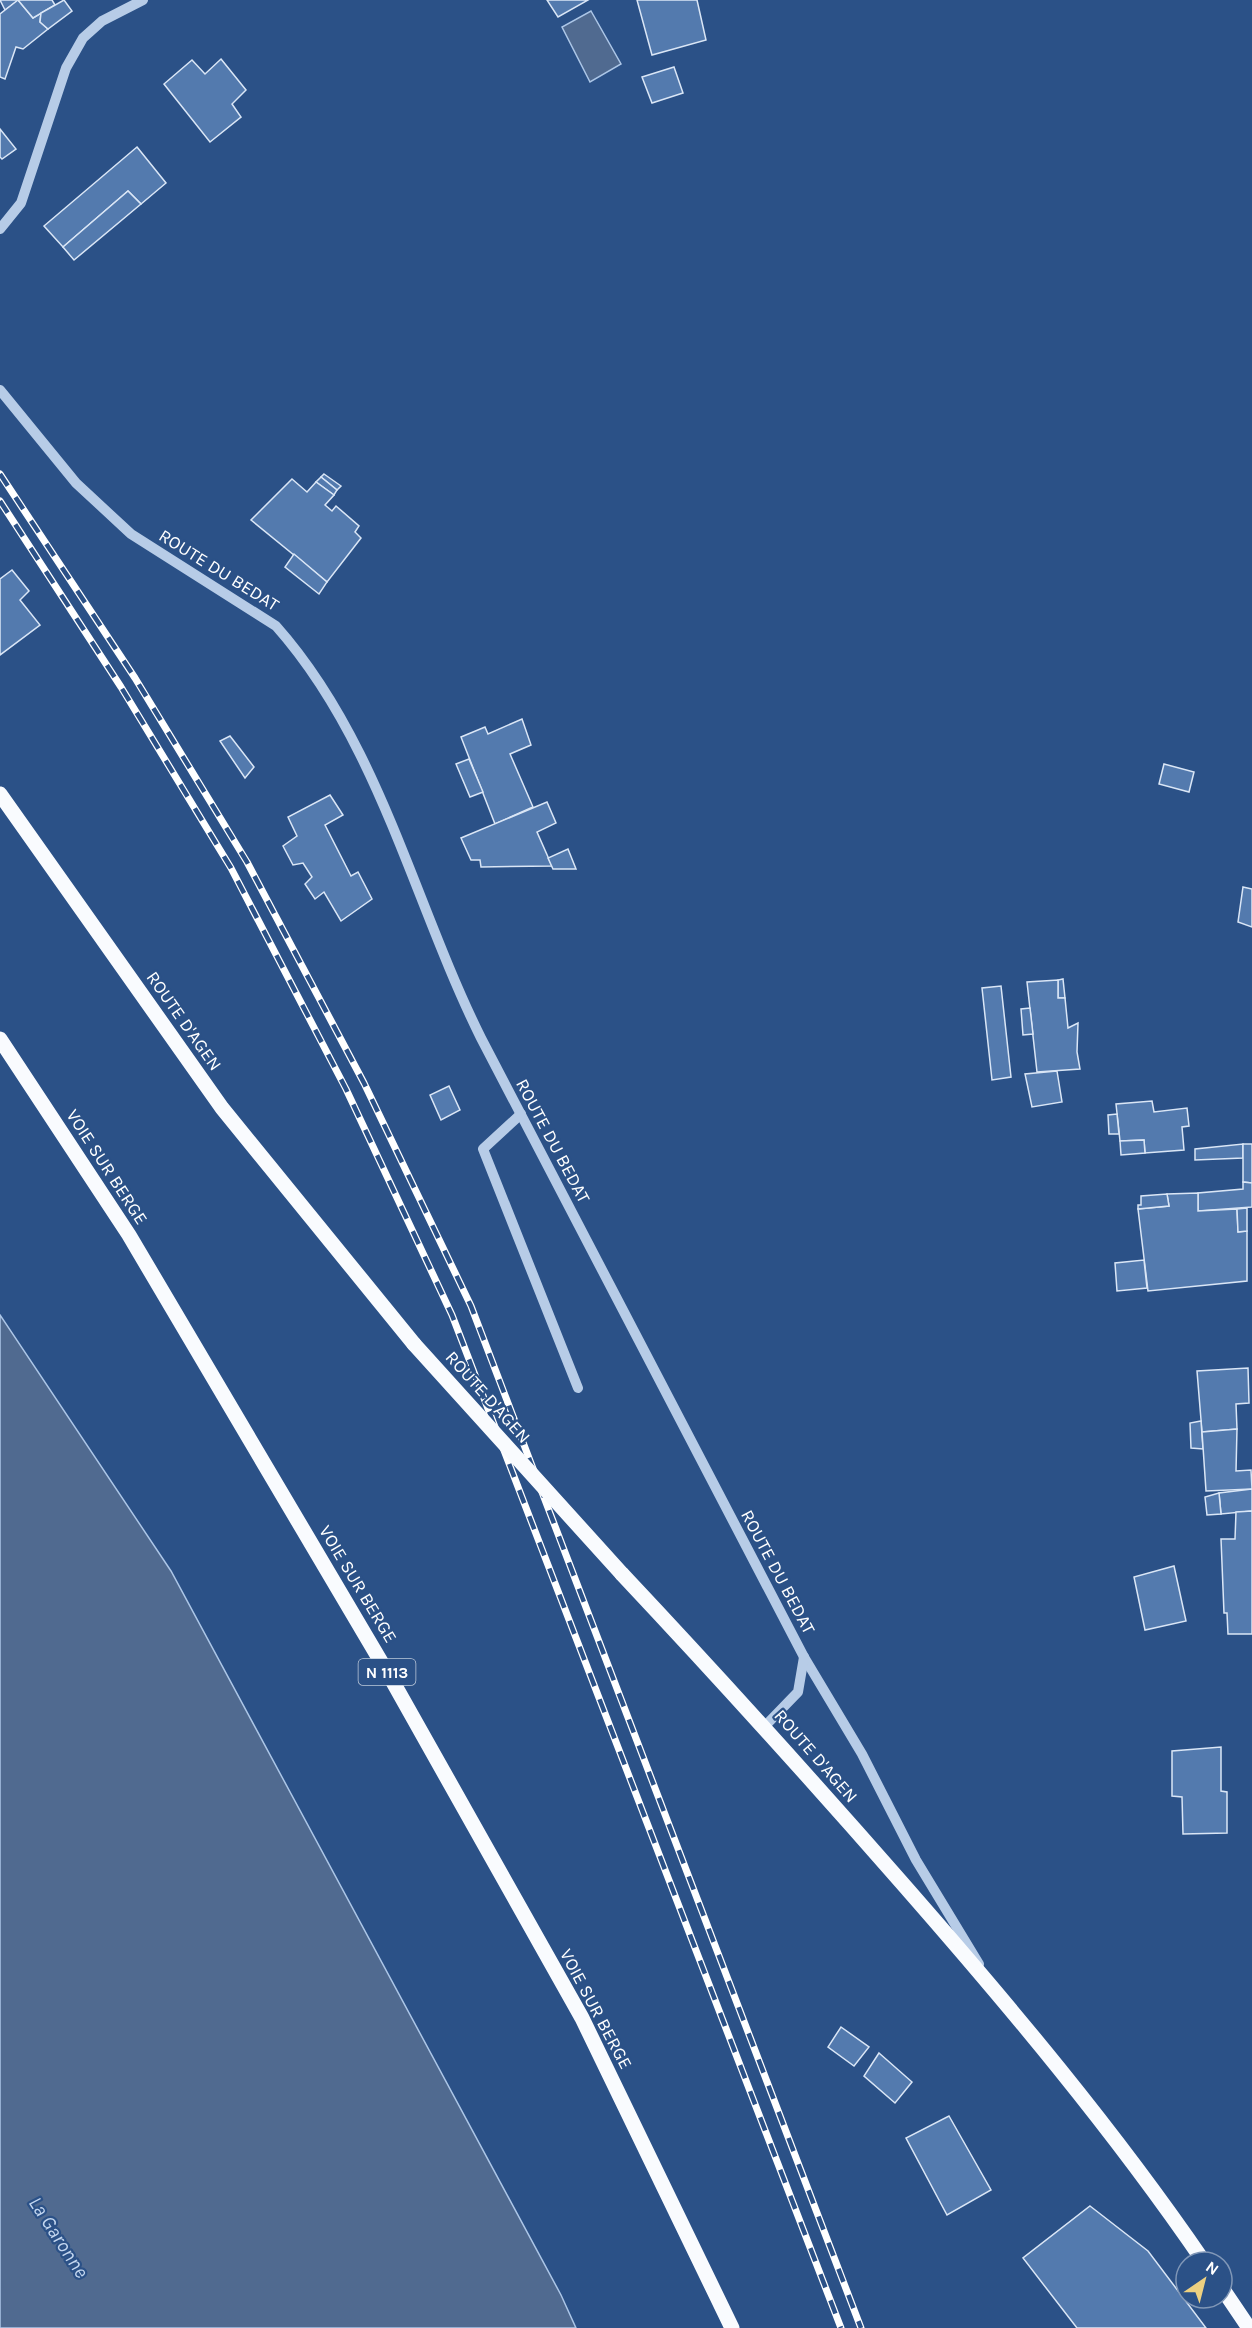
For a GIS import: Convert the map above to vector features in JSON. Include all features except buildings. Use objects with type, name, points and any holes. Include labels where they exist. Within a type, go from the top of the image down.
[{"type":"main road","name":"ROUTE D'AGEN","points":[[0,794],[222,1108],[414,1344],[764,1727],[993,1988],[1157,2194],[1196,2250]]},
{"type":"main road","name":"VOIE SUR BERGE","points":[[0,1039],[129,1235],[393,1682],[582,2018],[732,2328]]},
{"type":"main road","points":[[1234,2306],[1249,2328]]},
{"type":"street","points":[[0,228],[21,203],[66,68],[83,38],[102,21],[143,0]]},
{"type":"street","name":"ROUTE DU BEDAT","points":[[0,390],[76,483],[131,534],[276,626],[289,641],[341,718],[362,756],[454,985],[804,1657],[862,1754],[916,1860],[993,1988]]},
{"type":"street","points":[[521,1114],[483,1149],[578,1388]]},
{"type":"street","points":[[764,1727],[798,1692],[804,1657]]},
{"type":"water","points":[[591,11],[621,64],[590,82],[562,27]]},
{"type":"water","name":"La Garonne","points":[[0,1315],[171,1571],[561,2295],[576,2328],[0,2328]]},
{"type":"railway","points":[[0,474],[135,678],[247,862],[364,1083],[471,1306],[861,2328]]},
{"type":"railway","points":[[0,501],[121,687],[231,868],[346,1089],[452,1315],[841,2328]]}]
